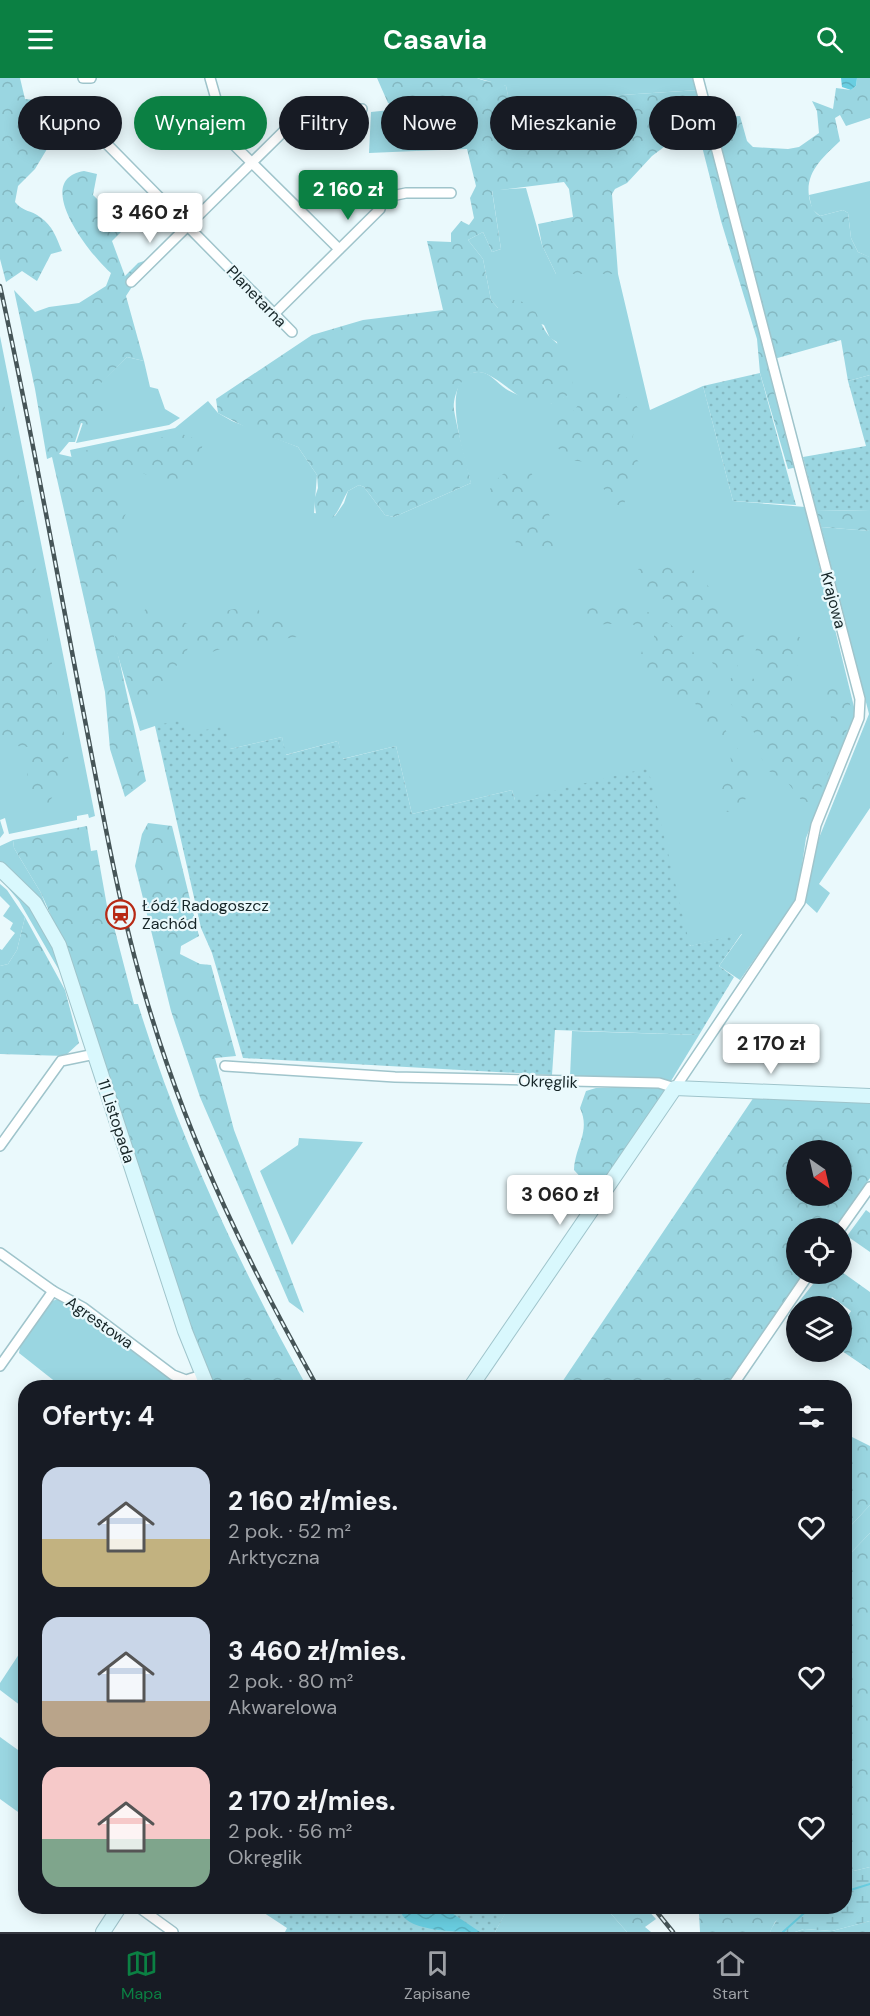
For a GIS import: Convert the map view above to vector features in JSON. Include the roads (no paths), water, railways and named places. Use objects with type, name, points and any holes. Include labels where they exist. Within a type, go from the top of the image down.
[{"type":"street","points":[[83,78],[91,78]]},
{"type":"street","points":[[210,78],[227,135],[339,249]]},
{"type":"street","name":"Krajowa","points":[[675,1088],[800,902],[816,825],[859,718],[861,707],[698,78]]},
{"type":"street","points":[[131,282],[279,134]]},
{"type":"street","name":"Planetarna","points":[[113,150],[292,332]]},
{"type":"street","points":[[275,313],[380,209],[382,198],[406,193],[452,193]]},
{"type":"street","name":"11 Listopada","points":[[0,869],[32,899],[53,932],[182,1322],[205,1380]]},
{"type":"street","points":[[0,1146],[60,1062],[95,1054]]},
{"type":"street","name":"Okręglik","points":[[225,1066],[394,1077],[659,1083],[675,1088],[870,1096]]},
{"type":"street","points":[[475,1380],[675,1088]]},
{"type":"street","points":[[848,1218],[870,1188]]},
{"type":"street","name":"Agrestowa","points":[[0,1253],[53,1291],[84,1308],[173,1375],[186,1380]]},
{"type":"street","points":[[737,1380],[802,1284]]},
{"type":"street","points":[[0,1366],[53,1291]]},
{"type":"street","points":[[103,1932],[115,1914]]},
{"type":"street","points":[[147,1914],[172,1932]]},
{"type":"water","points":[[841,78],[857,78],[856,86],[851,90],[842,87]]},
{"type":"water","points":[[453,1914],[480,1932],[432,1929],[419,1926],[402,1915]]},
{"type":"waterway","points":[[852,1890],[870,1884]]},
{"type":"waterway","points":[[783,1932],[803,1914]]},
{"type":"railway","points":[[0,286],[35,454],[109,843],[124,913],[152,1018],[204,1161],[269,1298],[314,1380]]},
{"type":"railway","points":[[658,1914],[673,1932]]},
{"type":"place","name":"Łódź Radogoszcz Zachód","points":[[121,914]]}]
